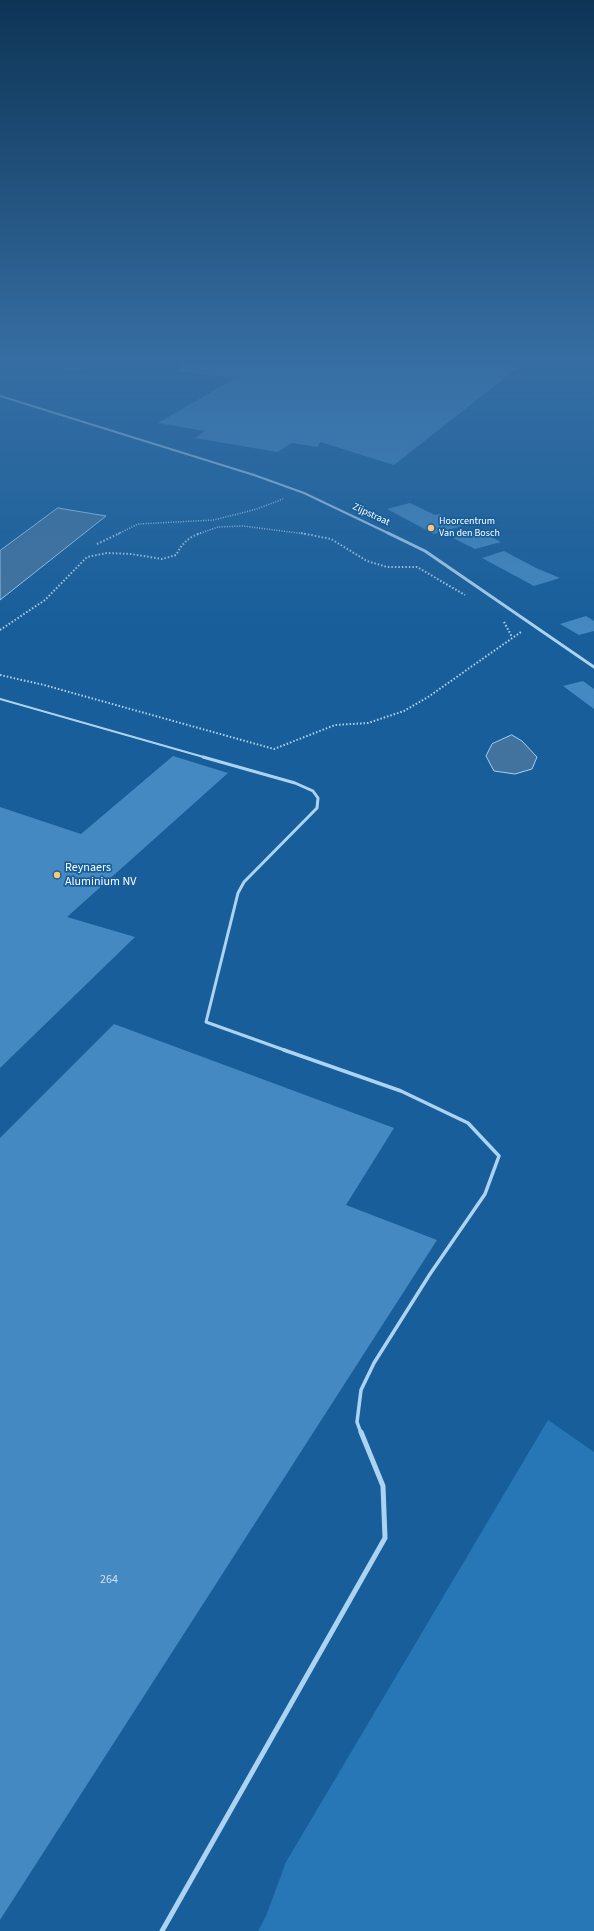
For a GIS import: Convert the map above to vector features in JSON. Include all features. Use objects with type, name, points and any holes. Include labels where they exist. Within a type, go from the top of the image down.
[{"type":"street","name":"Zijpstraat","points":[[177,451],[254,475],[301,492],[391,533],[426,552],[594,667]]},
{"type":"lane","points":[[0,699],[295,783],[313,791],[318,798],[317,808],[244,882],[238,893],[206,1022],[401,1091],[468,1123],[499,1156],[485,1194],[426,1280],[374,1363],[361,1390],[357,1422],[383,1486],[385,1538],[162,1931]]},
{"type":"path","points":[[97,544],[138,524],[214,520],[257,508],[301,492]]},
{"type":"path","points":[[0,630],[45,600],[87,557],[107,553],[131,554],[162,559],[176,555],[182,544],[193,535],[218,527],[243,526],[294,531],[331,539],[367,561],[387,567],[418,567],[469,598]]},
{"type":"path","points":[[501,619],[506,623],[512,637]]},
{"type":"path","points":[[0,675],[44,685],[274,749],[335,725],[368,723],[404,711],[428,697],[491,651],[507,643],[512,637],[523,630],[536,627]]},
{"type":"shaded area","points":[[58,508],[106,516],[0,600],[0,551]]},
{"type":"shaded area","points":[[512,735],[522,741],[537,757],[532,769],[515,774],[494,771],[486,756],[492,744]]},
{"type":"shaded area","points":[[548,1420],[594,1452],[594,1931],[258,1931],[266,1916],[286,1862]]},
{"type":"building","points":[[349,451],[412,451],[394,465]]},
{"type":"building","points":[[410,503],[435,515],[440,514],[462,526],[434,534],[387,509]]},
{"type":"building","points":[[479,531],[501,542],[475,549],[453,538]]},
{"type":"building","points":[[504,551],[536,568],[560,578],[534,586],[482,558]]},
{"type":"building","points":[[586,616],[594,621],[594,631],[579,635],[560,624]]},
{"type":"building","points":[[583,681],[594,689],[594,709],[563,686]]},
{"type":"building","name":"Reynaers Aluminium NV","points":[[173,756],[228,773],[67,917],[135,937],[0,1068],[0,807],[81,834]]},
{"type":"building","points":[[114,1024],[394,1128],[346,1205],[437,1240],[0,1920],[0,1138]]},
{"type":"place","name":"Hoorcentrum Van den Bosch","points":[[431,528]]},
{"type":"place","name":"Reynaers Aluminium NV","points":[[57,875]]}]
